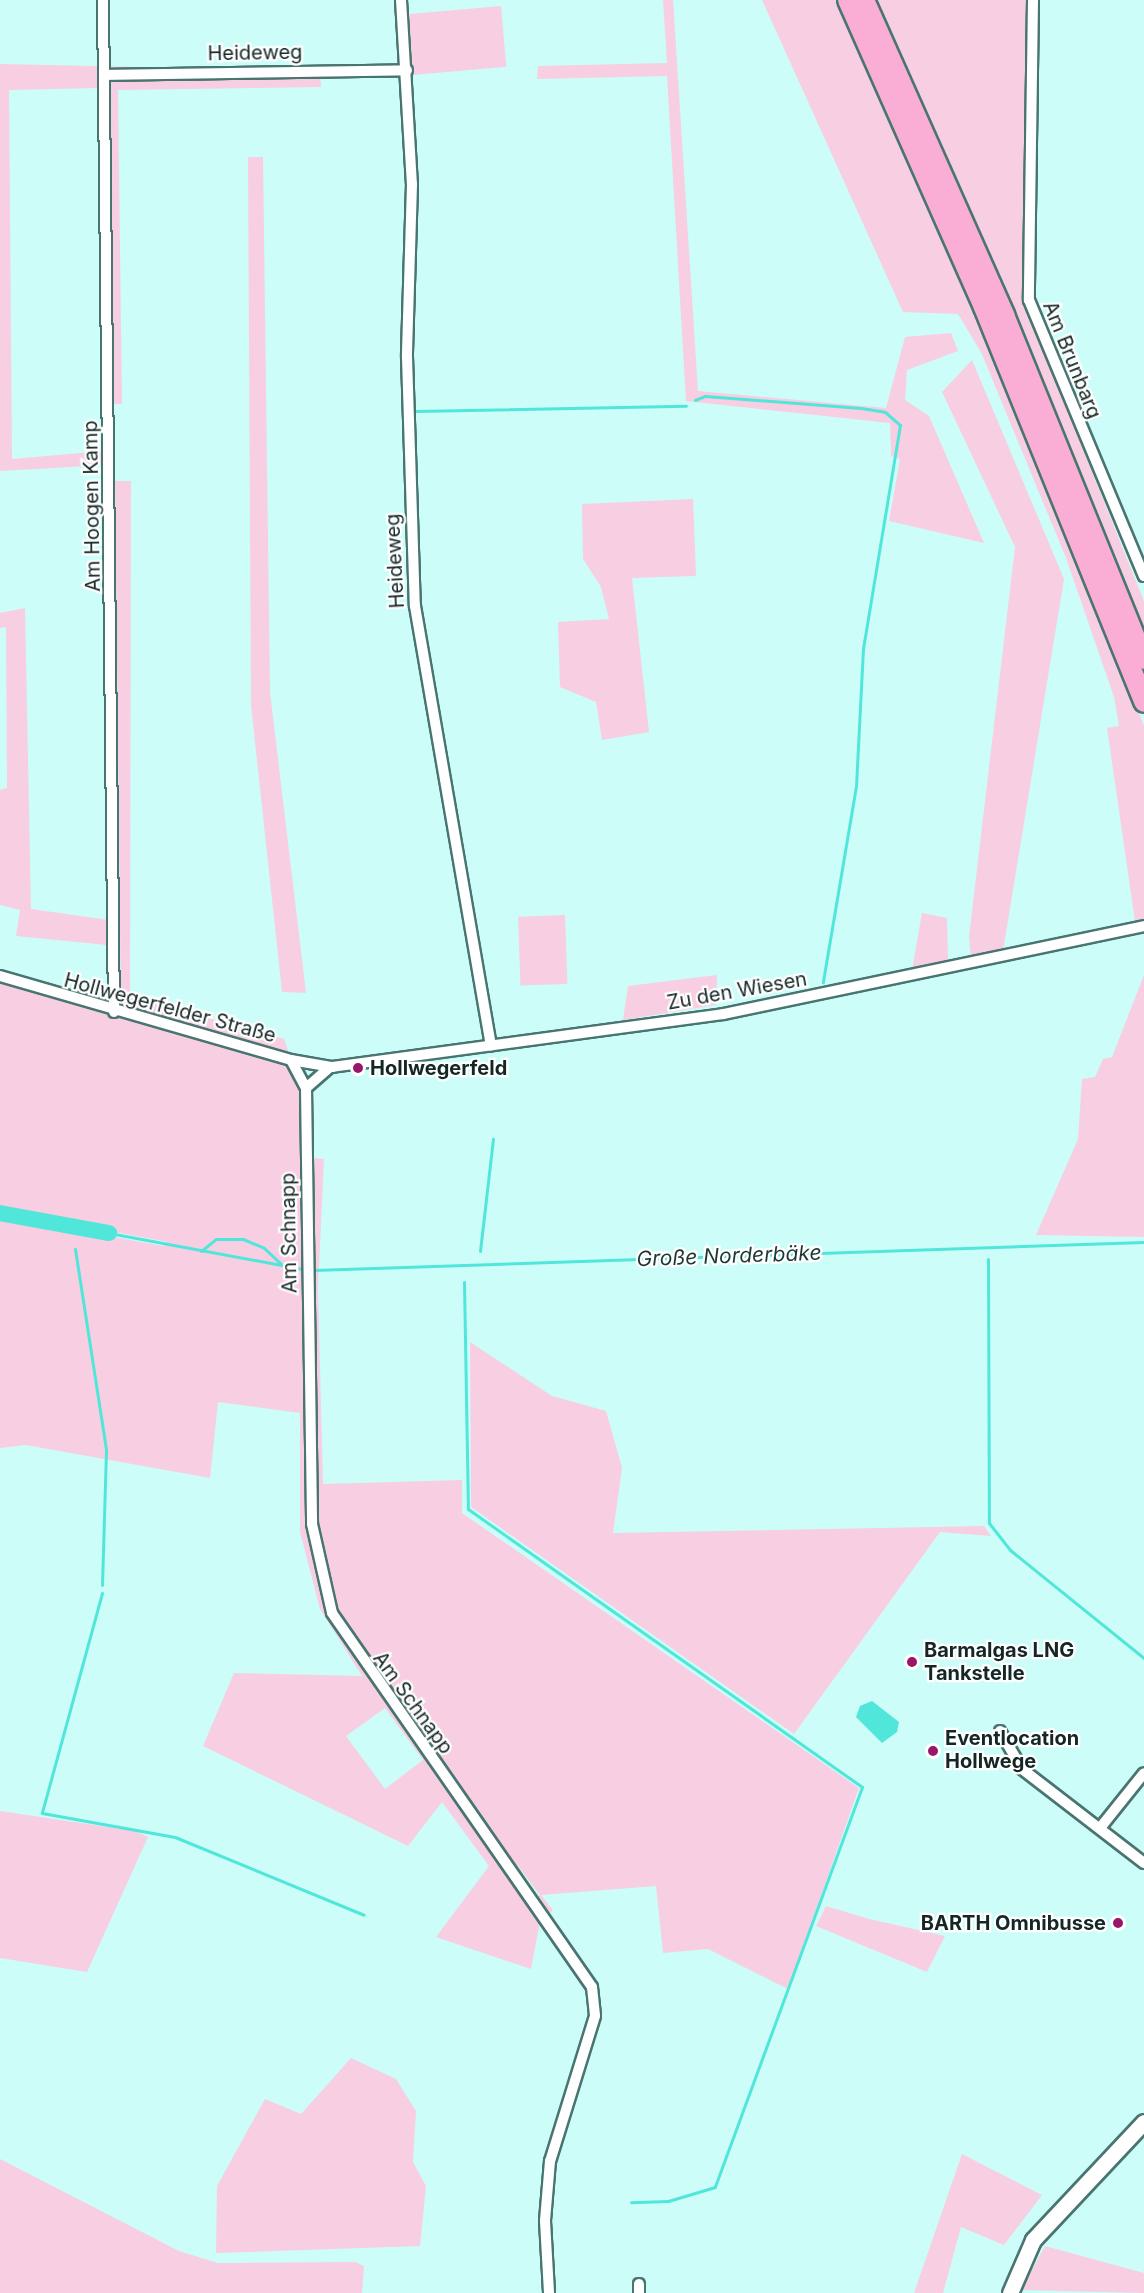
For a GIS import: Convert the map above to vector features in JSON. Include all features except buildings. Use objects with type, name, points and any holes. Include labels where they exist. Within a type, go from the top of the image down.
[{"type":"highway","points":[[848,0],[988,317],[1144,702]]},
{"type":"highway","points":[[864,0],[1004,315],[1144,659]]},
{"type":"street","name":"Am Hoogen Kamp","points":[[103,0],[114,1012]]},
{"type":"street","name":"Heideweg","points":[[401,0],[407,70],[412,184],[407,368],[415,606],[491,1045]]},
{"type":"street","name":"Am Brunbarg","points":[[1033,0],[1029,300],[1144,576]]},
{"type":"street","name":"Heideweg","points":[[105,75],[407,70]]},
{"type":"street","name":"Zu den Wiesen","points":[[332,1067],[723,1014],[1144,926]]},
{"type":"street","name":"Hollwegerfelder Straße","points":[[0,976],[114,1012],[291,1060],[332,1067]]},
{"type":"street","name":"Am Schnapp","points":[[291,1060],[306,1088],[312,1524],[332,1613],[592,1987],[595,2016],[550,2161],[545,2221],[549,2293]]},
{"type":"street","points":[[306,1088],[332,1067]]},
{"type":"street","points":[[1000,1731],[1022,1769],[1144,1863]]},
{"type":"street","points":[[1100,1828],[1144,1773]]},
{"type":"street","points":[[1010,2293],[1039,2232],[1144,2122]]},
{"type":"shaded area","points":[[663,0],[673,0],[698,391],[886,408],[905,337],[951,333],[958,351],[907,370],[905,400],[929,416],[984,543],[889,521],[900,459],[891,456],[890,423],[686,401],[667,76],[537,79],[538,66],[667,63]]},
{"type":"shaded area","points":[[762,0],[838,0],[1047,482],[1144,726],[1144,919],[1135,921],[1107,728],[1119,726],[1114,697],[1066,558],[981,352],[958,314],[903,312]]},
{"type":"shaded area","points":[[874,0],[1027,0],[1023,300],[1144,601],[1144,635],[1015,317]]},
{"type":"shaded area","points":[[501,6],[506,67],[413,75],[407,14]]},
{"type":"shaded area","points":[[0,64],[320,71],[321,87],[118,90],[122,404],[101,404],[98,88],[9,90],[12,459],[104,451],[105,465],[0,471]]},
{"type":"shaded area","points":[[248,157],[263,157],[270,692],[306,993],[282,992],[251,705]]},
{"type":"shaded area","points":[[972,360],[1064,579],[1003,951],[971,957],[969,937],[1015,547],[942,392]]},
{"type":"shaded area","points":[[115,481],[131,481],[130,996],[284,1039],[288,1050],[286,1064],[300,1084],[302,1157],[324,1159],[318,1288],[323,1484],[462,1480],[462,1513],[859,1788],[788,1989],[708,1949],[663,1953],[656,1886],[541,1895],[553,1910],[540,1922],[531,1969],[436,1937],[489,1866],[442,1802],[408,1846],[203,1746],[234,1673],[362,1676],[320,1609],[300,1532],[300,1413],[218,1402],[210,1478],[26,1445],[0,1448],[0,1216],[163,1246],[168,1242],[0,1211],[0,979],[121,1017]],"holes":[[[385,1708],[423,1760],[385,1789],[346,1736]],[[518,1866],[540,1895],[529,1903],[506,1871]]]},
{"type":"shaded area","points":[[693,499],[696,576],[632,578],[649,732],[602,740],[596,702],[560,687],[558,622],[609,619],[601,587],[583,559],[582,504]]},
{"type":"shaded area","points":[[25,608],[31,909],[109,920],[107,945],[16,936],[20,910],[0,905],[0,790],[7,788],[6,627],[0,628],[0,613]]},
{"type":"shaded area","points":[[922,913],[947,918],[948,961],[912,970]]},
{"type":"shaded area","points":[[565,915],[567,984],[520,986],[518,917]]},
{"type":"shaded area","points":[[717,975],[716,1005],[623,1020],[628,986]]},
{"type":"shaded area","points":[[1144,975],[1144,1237],[1036,1235],[1078,1139],[1082,1079],[1095,1077],[1103,1059],[1112,1057]]},
{"type":"shaded area","points":[[470,1342],[552,1396],[606,1411],[622,1468],[613,1533],[984,1526],[991,1536],[940,1532],[794,1734],[471,1507]]},
{"type":"shaded area","points":[[0,1811],[135,1831],[148,1837],[87,1972],[0,1958]]},
{"type":"shaded area","points":[[826,1906],[869,1919],[945,1936],[927,1972],[816,1926]]},
{"type":"shaded area","points":[[351,2058],[396,2079],[416,2111],[413,2162],[426,2186],[420,2246],[216,2253],[217,2186],[265,2099],[301,2114]]},
{"type":"shaded area","points":[[962,2154],[1042,2195],[1004,2245],[961,2227],[943,2293],[914,2293]]},
{"type":"shaded area","points":[[0,2159],[179,2251],[218,2263],[355,2262],[364,2266],[362,2293],[0,2293]]},
{"type":"shaded area","points":[[1045,2246],[1144,2273],[1144,2293],[1021,2290]]},
{"type":"water","points":[[872,1701],[899,1722],[897,1732],[882,1743],[856,1717],[860,1706]]},
{"type":"waterway","points":[[695,400],[705,396],[861,408],[885,412],[900,425],[863,648],[856,786],[823,982]]},
{"type":"waterway","points":[[416,411],[686,406]]},
{"type":"waterway","points":[[480,1251],[493,1139]]},
{"type":"waterway","name":"Große Norderbäke","points":[[0,1213],[109,1233]]},
{"type":"waterway","name":"Große Norderbäke","points":[[109,1233],[303,1269]]},
{"type":"waterway","name":"Große Norderbäke","points":[[201,1251],[216,1239],[243,1239],[264,1248],[282,1265]]},
{"type":"waterway","name":"Große Norderbäke","points":[[314,1270],[1144,1242]]},
{"type":"waterway","points":[[75,1249],[106,1450],[102,1585]]},
{"type":"waterway","points":[[988,1259],[989,1523],[1010,1550],[1144,1658]]},
{"type":"waterway","points":[[464,1282],[468,1509],[862,1787],[715,2187],[668,2201],[631,2202]]},
{"type":"waterway","points":[[102,1593],[42,1813],[175,1837],[364,1915]]},
{"type":"place","name":"Hollwegerfeld","points":[[358,1068]]},
{"type":"place","name":"Barmalgas LNG Tankstelle","points":[[912,1662]]},
{"type":"place","name":"Eventlocation Hollwege","points":[[933,1751]]},
{"type":"place","name":"BARTH Omnibusse","points":[[1118,1923]]}]
